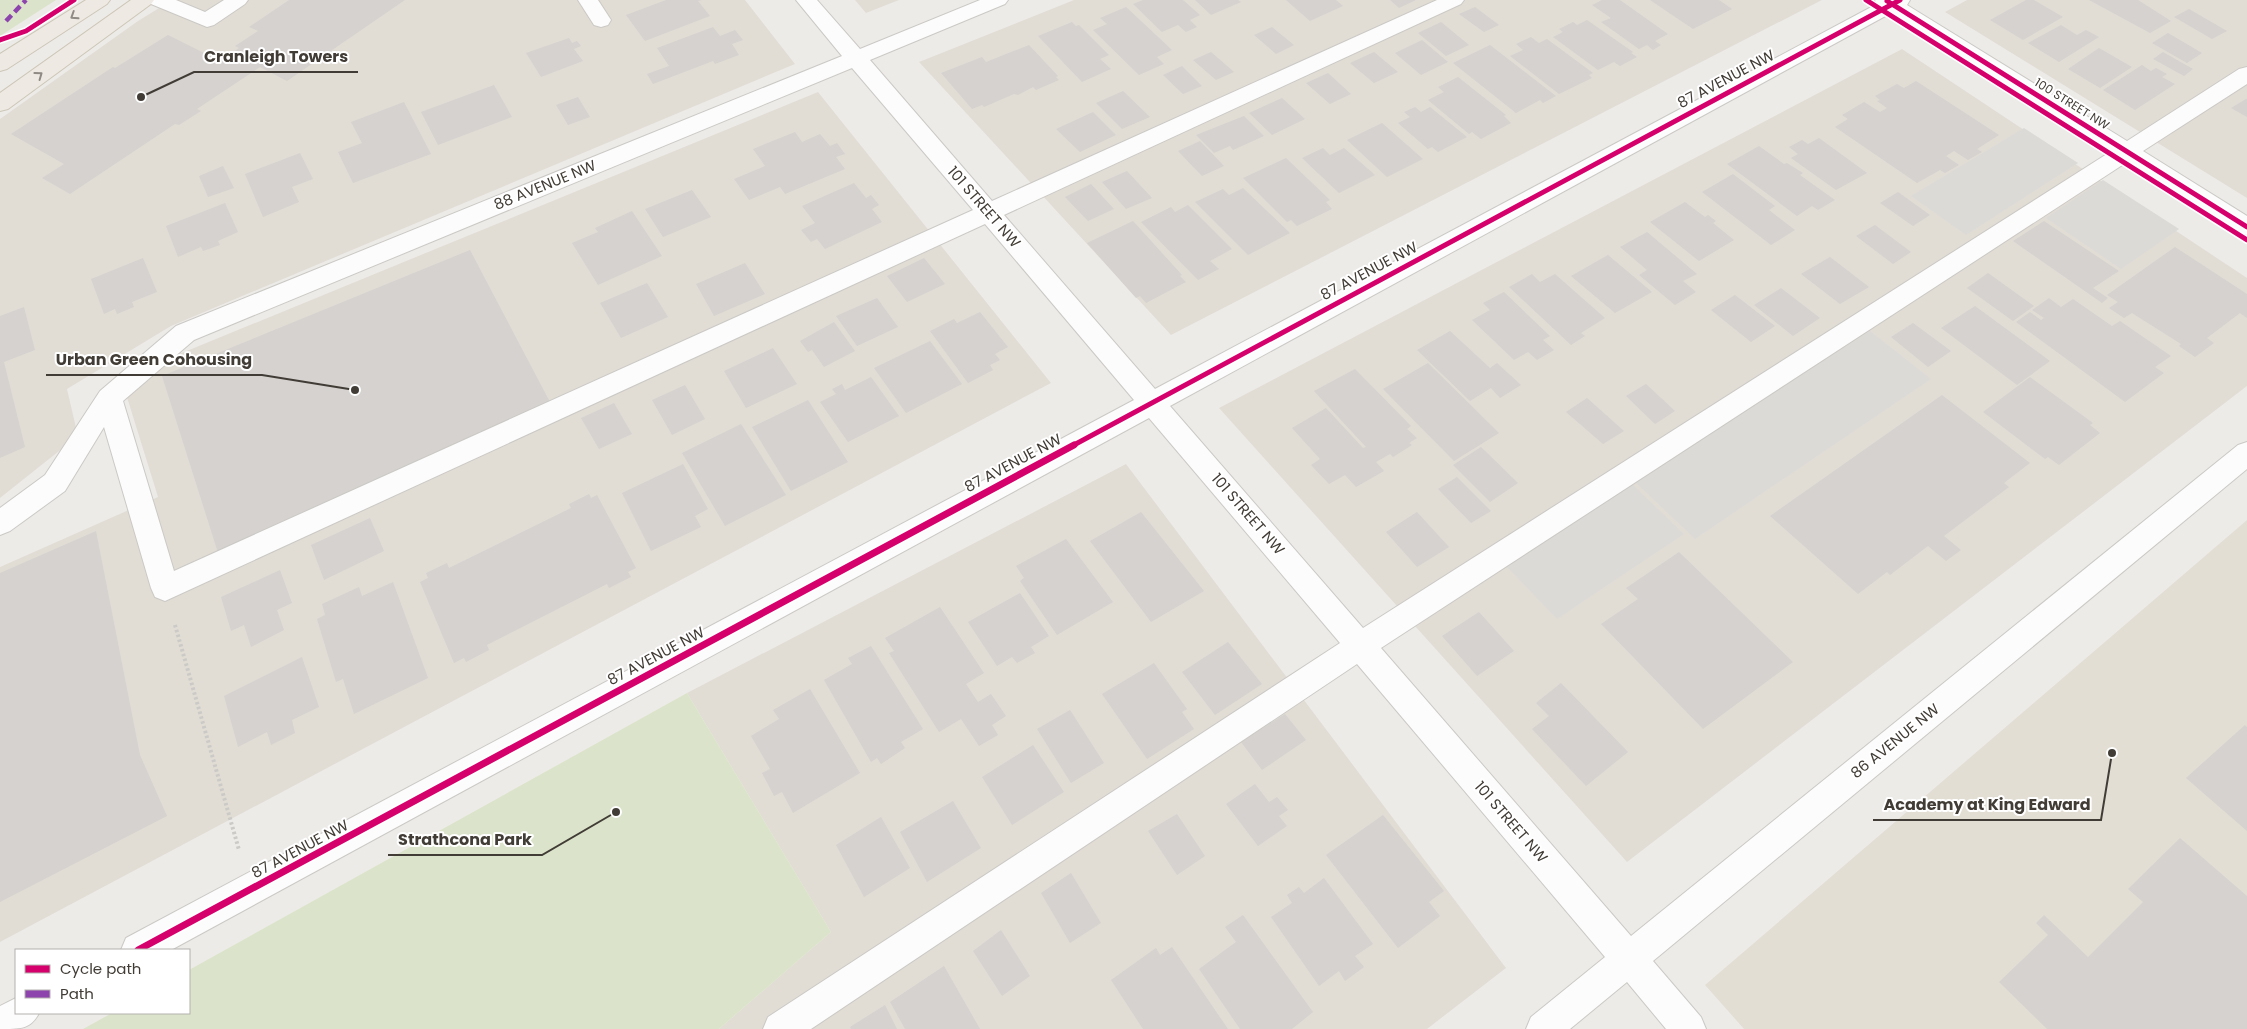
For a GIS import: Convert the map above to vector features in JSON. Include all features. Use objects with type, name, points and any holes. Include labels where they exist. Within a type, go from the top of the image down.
[{"type":"main road","points":[[0,64],[100,0]]},
{"type":"main road","points":[[0,104],[144,0]]},
{"type":"main road","points":[[0,54],[49,33]]},
{"type":"street","points":[[158,0],[206,20],[238,0]]},
{"type":"street","points":[[588,0],[602,20]]},
{"type":"street","name":"101 STREET NW","points":[[806,0],[1689,1029]]},
{"type":"street","name":"88 AVENUE NW","points":[[0,523],[55,483],[109,398],[185,332],[998,0]]},
{"type":"street","points":[[109,398],[165,588],[1454,0]]},
{"type":"street","name":"100 STREET NW","points":[[1892,2],[2247,227]]},
{"type":"street","name":"87 AVENUE NW","points":[[140,949],[1892,2]]},
{"type":"street","points":[[780,1029],[1360,646],[2247,74]]},
{"type":"street","name":"86 AVENUE NW","points":[[1543,1029],[2247,453]]},
{"type":"street","points":[[0,1025],[20,1014]]},
{"type":"path","points":[[165,588],[250,890]]},
{"type":"shaded area","points":[[172,0],[745,0],[795,64],[171,326],[67,389],[78,436],[0,498],[0,119],[138,21]]},
{"type":"shaded area","points":[[855,0],[899,0],[866,13]]},
{"type":"shaded area","points":[[1074,0],[1822,0],[1171,335],[919,62]]},
{"type":"shaded area","points":[[1967,0],[2247,0],[2247,198],[1945,12]]},
{"type":"shaded area","points":[[1902,49],[2247,278],[2247,386],[1627,862],[1219,408]]},
{"type":"shaded area","points":[[818,92],[1051,383],[0,942],[0,567],[158,497],[121,378]]},
{"type":"shaded area","points":[[2024,128],[2078,163],[1966,235],[1911,196]]},
{"type":"shaded area","points":[[2103,180],[2179,229],[2121,269],[2046,218]]},
{"type":"shaded area","points":[[1870,331],[1931,379],[1695,539],[1635,482]]},
{"type":"shaded area","points":[[1126,464],[1506,968],[1427,1029],[719,1029],[831,932],[687,693]]},
{"type":"shaded area","points":[[1632,484],[1684,534],[1557,619],[1506,566]]},
{"type":"shaded area","points":[[2247,520],[2247,1029],[1744,1029],[1705,985]]},
{"type":"green space","points":[[0,0],[56,0],[0,36]]},
{"type":"green space","points":[[687,693],[831,932],[719,1029],[83,1029],[110,1014],[190,1014],[190,969]]},
{"type":"building","points":[[289,0],[405,0],[287,81],[260,67],[197,109],[201,111],[179,125],[175,124],[70,194],[42,178],[64,164],[11,134],[113,67],[115,68],[168,35],[220,61],[239,48],[235,46],[258,31],[249,27]]},
{"type":"building","points":[[666,0],[702,0],[698,1],[710,16],[645,41],[626,15]]},
{"type":"building","points":[[1143,0],[1183,0],[1200,15],[1190,20],[1197,27],[1186,32],[1178,25],[1162,32],[1133,4]]},
{"type":"building","points":[[1195,0],[1238,0],[1241,2],[1211,15]]},
{"type":"building","points":[[1286,0],[1336,0],[1343,6],[1310,21]]},
{"type":"building","points":[[1390,0],[1416,0],[1399,8]]},
{"type":"building","points":[[1602,0],[1620,0],[1668,34],[1655,41],[1661,45],[1653,50],[1647,45],[1639,49],[1601,22],[1611,18],[1592,5]]},
{"type":"building","points":[[1650,0],[1719,0],[1732,9],[1693,29]]},
{"type":"building","points":[[2026,0],[2034,0],[2063,17],[2023,40],[1990,20]]},
{"type":"building","points":[[2089,0],[2138,0],[2171,21],[2150,33]]},
{"type":"building","points":[[1126,7],[1172,50],[1157,57],[1164,64],[1139,75],[1093,30],[1107,24],[1100,18]]},
{"type":"building","points":[[1475,7],[1499,25],[1484,32],[1459,14]]},
{"type":"building","points":[[2189,9],[2227,31],[2212,39],[2174,17]]},
{"type":"building","points":[[1587,20],[1633,52],[1631,53],[1637,57],[1620,66],[1614,62],[1598,70],[1553,37],[1563,32],[1559,29],[1573,22],[1577,25]]},
{"type":"building","points":[[1072,22],[1076,26],[1079,25],[1109,55],[1100,59],[1111,69],[1082,82],[1038,36]]},
{"type":"building","points":[[1441,22],[1469,45],[1446,56],[1418,33]]},
{"type":"building","points":[[2061,25],[2077,35],[2086,30],[2099,37],[2059,62],[2028,43]]},
{"type":"building","points":[[713,27],[720,36],[735,30],[743,40],[732,44],[739,55],[715,64],[713,61],[653,84],[647,74],[669,66],[657,48]]},
{"type":"building","points":[[1272,27],[1294,45],[1276,54],[1254,35]]},
{"type":"building","points":[[2168,33],[2202,53],[2187,63],[2152,43]]},
{"type":"building","points":[[1531,37],[1539,43],[1547,39],[1593,73],[1589,75],[1592,78],[1559,94],[1510,56],[1523,50],[1516,44]]},
{"type":"building","points":[[569,38],[572,43],[577,41],[581,46],[574,49],[583,61],[541,77],[526,53]]},
{"type":"building","points":[[1422,40],[1448,62],[1421,75],[1395,53]]},
{"type":"building","points":[[1029,45],[1058,76],[1056,77],[1059,80],[1036,90],[1033,87],[1018,95],[1014,94],[984,107],[982,105],[972,109],[941,73],[982,57],[986,62]]},
{"type":"building","points":[[1490,45],[1556,96],[1543,103],[1540,100],[1516,113],[1453,63]]},
{"type":"building","points":[[2099,48],[2132,67],[2100,88],[2068,69]]},
{"type":"building","points":[[1211,52],[1234,72],[1216,80],[1193,60]]},
{"type":"building","points":[[1374,52],[1398,72],[1374,83],[1350,63]]},
{"type":"building","points":[[2163,52],[2193,69],[2184,76],[2153,59]]},
{"type":"building","points":[[2142,65],[2151,71],[2156,68],[2167,74],[2162,77],[2175,84],[2135,110],[2103,90]]},
{"type":"building","points":[[1182,66],[1202,86],[1183,94],[1163,75]]},
{"type":"building","points":[[1328,73],[1351,94],[1330,104],[1306,83]]},
{"type":"building","points":[[1458,77],[1506,115],[1504,116],[1511,123],[1481,139],[1472,132],[1469,134],[1428,100],[1444,92],[1438,87]]},
{"type":"building","points":[[1916,81],[1999,135],[1977,149],[1982,152],[1968,160],[1954,151],[1946,156],[1959,165],[1945,173],[1940,170],[1917,183],[1835,127],[1848,119],[1842,115],[1864,102],[1880,112],[1887,108],[1877,101],[1880,100],[1875,96],[1897,84],[1904,88]]},
{"type":"building","points":[[494,85],[512,117],[438,145],[421,112]]},
{"type":"building","points":[[1123,91],[1150,117],[1122,129],[1096,103]]},
{"type":"building","points":[[578,97],[590,117],[568,125],[556,105]]},
{"type":"building","points":[[1282,98],[1305,119],[1272,135],[1249,113]]},
{"type":"building","points":[[2247,99],[2247,117],[2231,108]]},
{"type":"building","points":[[404,102],[431,154],[353,183],[338,152],[362,143],[351,122]]},
{"type":"building","points":[[1415,107],[1421,112],[1430,107],[1467,137],[1438,152],[1432,147],[1428,149],[1398,123],[1410,117],[1404,112]]},
{"type":"building","points":[[1093,112],[1116,135],[1080,152],[1056,129]]},
{"type":"building","points":[[1244,116],[1264,136],[1233,150],[1230,146],[1214,153],[1196,135]]},
{"type":"building","points":[[1382,123],[1423,159],[1387,177],[1347,140]]},
{"type":"building","points":[[795,132],[802,142],[820,134],[830,146],[837,143],[845,154],[836,157],[845,169],[785,194],[780,187],[749,200],[734,179],[765,166],[753,149]]},
{"type":"building","points":[[1819,138],[1867,173],[1836,190],[1791,158],[1798,154],[1789,147],[1802,140],[1808,144]]},
{"type":"building","points":[[1200,141],[1224,166],[1202,176],[1178,151]]},
{"type":"building","points":[[1759,146],[1784,164],[1787,163],[1803,173],[1800,175],[1835,200],[1818,210],[1812,206],[1797,216],[1727,164]]},
{"type":"building","points":[[1323,148],[1330,155],[1344,148],[1375,175],[1339,193],[1302,158]]},
{"type":"building","points":[[300,153],[313,179],[292,187],[299,202],[263,217],[245,174]]},
{"type":"building","points":[[1286,158],[1330,200],[1326,202],[1332,209],[1297,226],[1291,220],[1287,222],[1243,178]]},
{"type":"building","points":[[223,166],[234,188],[208,197],[199,176]]},
{"type":"building","points":[[1127,171],[1152,198],[1126,209],[1102,182]]},
{"type":"building","points":[[1733,174],[1775,206],[1769,210],[1795,230],[1771,245],[1702,192]]},
{"type":"building","points":[[854,183],[866,198],[871,195],[879,205],[872,209],[882,222],[825,249],[817,239],[811,242],[801,230],[815,223],[802,206]]},
{"type":"building","points":[[1091,184],[1114,209],[1088,221],[1065,197]]},
{"type":"building","points":[[1243,188],[1290,233],[1248,255],[1195,202],[1223,189],[1229,195]]},
{"type":"building","points":[[692,190],[711,217],[663,237],[645,209]]},
{"type":"building","points":[[1898,192],[1930,215],[1913,226],[1880,203]]},
{"type":"building","points":[[1685,202],[1705,217],[1708,215],[1716,221],[1713,223],[1734,240],[1699,261],[1650,222]]},
{"type":"building","points":[[225,203],[238,232],[218,241],[220,245],[203,251],[201,247],[178,257],[166,226]]},
{"type":"building","points":[[1188,205],[1232,249],[1210,261],[1219,269],[1198,280],[1141,222],[1171,207],[1175,212]]},
{"type":"building","points":[[632,211],[662,256],[598,285],[572,243],[598,232],[595,228]]},
{"type":"building","points":[[1133,221],[1182,275],[1180,276],[1186,282],[1146,303],[1140,296],[1136,298],[1087,243]]},
{"type":"building","points":[[2044,221],[2119,271],[2093,288],[2108,298],[2102,303],[2013,241]]},
{"type":"building","points":[[1875,225],[1911,252],[1893,264],[1856,236]]},
{"type":"building","points":[[1647,232],[1697,274],[1683,281],[1696,292],[1675,305],[1639,275],[1647,270],[1620,247]]},
{"type":"building","points":[[2175,247],[2247,294],[2247,318],[2240,313],[2207,338],[2214,343],[2195,357],[2179,346],[2181,344],[2132,313],[2124,318],[2109,308],[2118,302],[2107,295]]},
{"type":"building","points":[[470,250],[551,404],[219,556],[162,376]]},
{"type":"building","points":[[1608,255],[1652,292],[1615,313],[1571,276]]},
{"type":"building","points":[[1830,257],[1869,287],[1840,304],[1801,274]]},
{"type":"building","points":[[143,258],[157,292],[132,302],[134,307],[117,314],[115,309],[104,314],[91,279]]},
{"type":"building","points":[[924,258],[945,284],[907,302],[887,276]]},
{"type":"building","points":[[745,263],[765,294],[714,316],[696,284]]},
{"type":"building","points":[[1988,273],[2034,306],[2013,321],[1967,288]]},
{"type":"building","points":[[1532,274],[1540,282],[1555,274],[1605,318],[1581,333],[1585,336],[1571,345],[1509,287]]},
{"type":"building","points":[[647,283],[668,317],[621,338],[600,303]]},
{"type":"building","points":[[1781,288],[1820,318],[1793,336],[1754,305]]},
{"type":"building","points":[[1504,292],[1550,336],[1543,340],[1554,350],[1537,360],[1528,352],[1514,360],[1472,320],[1490,310],[1483,303]]},
{"type":"building","points":[[1735,295],[1775,326],[1751,342],[1711,310]]},
{"type":"building","points":[[877,298],[898,327],[857,346],[836,316]]},
{"type":"building","points":[[2049,298],[2061,307],[2073,299],[2112,326],[2120,321],[2171,356],[2155,367],[2164,373],[2125,402],[2016,322],[2030,312],[2041,320],[2044,318],[2032,310]]},
{"type":"building","points":[[1975,306],[2050,361],[2017,385],[1941,328]]},
{"type":"building","points":[[24,307],[35,350],[4,362],[25,447],[0,458],[0,316]]},
{"type":"building","points":[[980,312],[1008,347],[995,354],[1000,360],[990,365],[993,370],[968,383],[930,331],[954,319],[957,323]]},
{"type":"building","points":[[834,322],[855,351],[824,367],[812,350],[808,352],[800,341]]},
{"type":"building","points":[[1913,323],[1951,351],[1928,367],[1891,337]]},
{"type":"building","points":[[1450,331],[1490,368],[1497,363],[1521,385],[1500,398],[1491,388],[1470,401],[1417,350]]},
{"type":"building","points":[[930,341],[962,384],[906,413],[874,368]]},
{"type":"building","points":[[773,348],[797,384],[746,408],[724,371]]},
{"type":"building","points":[[1428,363],[1499,433],[1454,461],[1383,389]]},
{"type":"building","points":[[1355,369],[1411,426],[1407,429],[1417,438],[1409,443],[1412,445],[1393,457],[1390,454],[1376,462],[1384,471],[1356,487],[1345,475],[1329,484],[1311,465],[1320,459],[1292,428],[1326,408],[1363,448],[1366,447],[1314,391]]},
{"type":"building","points":[[871,377],[899,416],[848,442],[820,402],[836,394],[832,389],[842,384],[845,390]]},
{"type":"building","points":[[2030,377],[2093,423],[2090,425],[2100,433],[2059,465],[2048,457],[2045,459],[1983,412]]},
{"type":"building","points":[[1646,384],[1675,411],[1655,424],[1626,396]]},
{"type":"building","points":[[685,385],[705,419],[672,435],[652,400]]},
{"type":"building","points":[[1942,395],[2030,463],[2004,483],[2009,487],[1944,536],[1961,550],[1946,561],[1928,546],[1890,575],[1887,572],[1858,594],[1770,516]]},
{"type":"building","points":[[1587,398],[1624,431],[1603,444],[1566,412]]},
{"type":"building","points":[[808,400],[848,462],[791,491],[752,427]]},
{"type":"building","points":[[614,403],[632,434],[599,449],[581,418]]},
{"type":"building","points":[[741,424],[786,495],[725,526],[682,453]]},
{"type":"building","points":[[1481,447],[1518,483],[1490,502],[1453,465]]},
{"type":"building","points":[[683,464],[708,509],[695,516],[701,527],[651,551],[622,493]]},
{"type":"building","points":[[1457,477],[1491,511],[1471,523],[1438,489]]},
{"type":"building","points":[[589,494],[591,498],[597,495],[636,568],[628,572],[631,577],[609,588],[607,584],[487,645],[489,650],[466,662],[464,658],[454,663],[420,582],[428,578],[426,573],[447,563],[449,568],[571,508],[569,504]]},
{"type":"building","points":[[1141,512],[1204,591],[1151,622],[1090,541]]},
{"type":"building","points":[[1417,512],[1449,547],[1417,567],[1386,532]]},
{"type":"building","points":[[370,518],[384,551],[324,580],[311,545]]},
{"type":"building","points":[[96,531],[140,755],[167,816],[0,902],[0,573]]},
{"type":"building","points":[[1066,539],[1113,602],[1057,635],[1020,581],[1024,578],[1016,566]]},
{"type":"building","points":[[1679,552],[1793,662],[1703,729],[1601,624],[1638,599],[1626,588]]},
{"type":"building","points":[[280,570],[292,603],[277,610],[284,630],[251,647],[244,625],[231,631],[221,597]]},
{"type":"building","points":[[393,582],[428,678],[354,714],[343,679],[336,682],[317,619],[325,615],[322,604],[359,587],[362,596]]},
{"type":"building","points":[[1020,593],[1049,636],[1031,647],[1035,653],[1017,663],[1012,657],[997,666],[968,622]]},
{"type":"building","points":[[940,607],[984,673],[966,684],[978,702],[991,694],[1006,716],[992,725],[998,735],[979,746],[961,719],[939,732],[889,653],[894,651],[885,638]]},
{"type":"building","points":[[1479,612],[1514,651],[1477,676],[1442,636]]},
{"type":"building","points":[[1228,642],[1262,684],[1215,715],[1182,672]]},
{"type":"building","points":[[871,646],[923,729],[901,742],[905,748],[881,764],[877,758],[871,762],[824,680],[852,664],[848,658]]},
{"type":"building","points":[[302,657],[319,707],[292,720],[295,733],[271,745],[267,732],[238,747],[224,696]]},
{"type":"building","points":[[1154,663],[1187,709],[1182,712],[1194,729],[1147,759],[1102,694]]},
{"type":"building","points":[[1561,683],[1628,752],[1586,786],[1532,729],[1549,716],[1536,703]]},
{"type":"building","points":[[810,689],[860,773],[793,813],[782,792],[774,796],[762,773],[770,769],[751,736],[779,719],[773,710]]},
{"type":"building","points":[[1070,710],[1104,763],[1071,783],[1037,729]]},
{"type":"building","points":[[1285,714],[1306,740],[1262,770],[1241,742]]},
{"type":"building","points":[[2245,725],[2247,727],[2247,831],[2186,778]]},
{"type":"building","points":[[1033,745],[1064,792],[1012,825],[982,777]]},
{"type":"building","points":[[1255,784],[1269,802],[1277,797],[1288,810],[1279,816],[1287,826],[1258,846],[1226,804]]},
{"type":"building","points":[[953,801],[981,848],[927,882],[900,832]]},
{"type":"building","points":[[1177,814],[1205,856],[1177,875],[1148,831]]},
{"type":"building","points":[[1383,815],[1444,891],[1429,902],[1440,916],[1398,948],[1326,855]]},
{"type":"building","points":[[881,817],[910,868],[864,897],[836,845]]},
{"type":"building","points":[[2180,838],[2247,896],[2247,1029],[2047,1029],[1999,982],[2048,935],[2036,923],[2044,915],[2088,957],[2143,902],[2128,889]]},
{"type":"building","points":[[1071,873],[1101,923],[1070,943],[1041,893]]},
{"type":"building","points":[[1324,878],[1373,944],[1355,956],[1364,967],[1345,981],[1339,971],[1319,986],[1271,917],[1292,903],[1287,895],[1299,887],[1304,893]]},
{"type":"building","points":[[1243,915],[1313,1012],[1292,1029],[1240,1029],[1199,969],[1236,942],[1225,927]]},
{"type":"building","points":[[1001,930],[1030,976],[1002,996],[973,951]]},
{"type":"building","points":[[1172,947],[1228,1029],[1143,1029],[1111,980],[1156,948],[1160,955]]},
{"type":"building","points":[[944,966],[980,1029],[905,1029],[890,1002]]},
{"type":"building","points":[[885,1005],[897,1029],[851,1029],[850,1027]]},
{"type":"marked path","points":[[6,21],[26,0]]},
{"type":"cycle path","points":[[0,40],[26,31],[74,0]]},
{"type":"cycle path","points":[[1866,0],[2247,240]]},
{"type":"cycle path","points":[[140,949],[1900,0]]},
{"type":"cycle path","points":[[1887,1],[2247,227]]},
{"type":"place","name":"Cranleigh Towers","points":[[141,97]]},
{"type":"place","name":"Urban Green Cohousing","points":[[355,390]]},
{"type":"place","name":"Academy at King Edward","points":[[2112,753]]},
{"type":"place","name":"Strathcona Park","points":[[616,812]]}]
